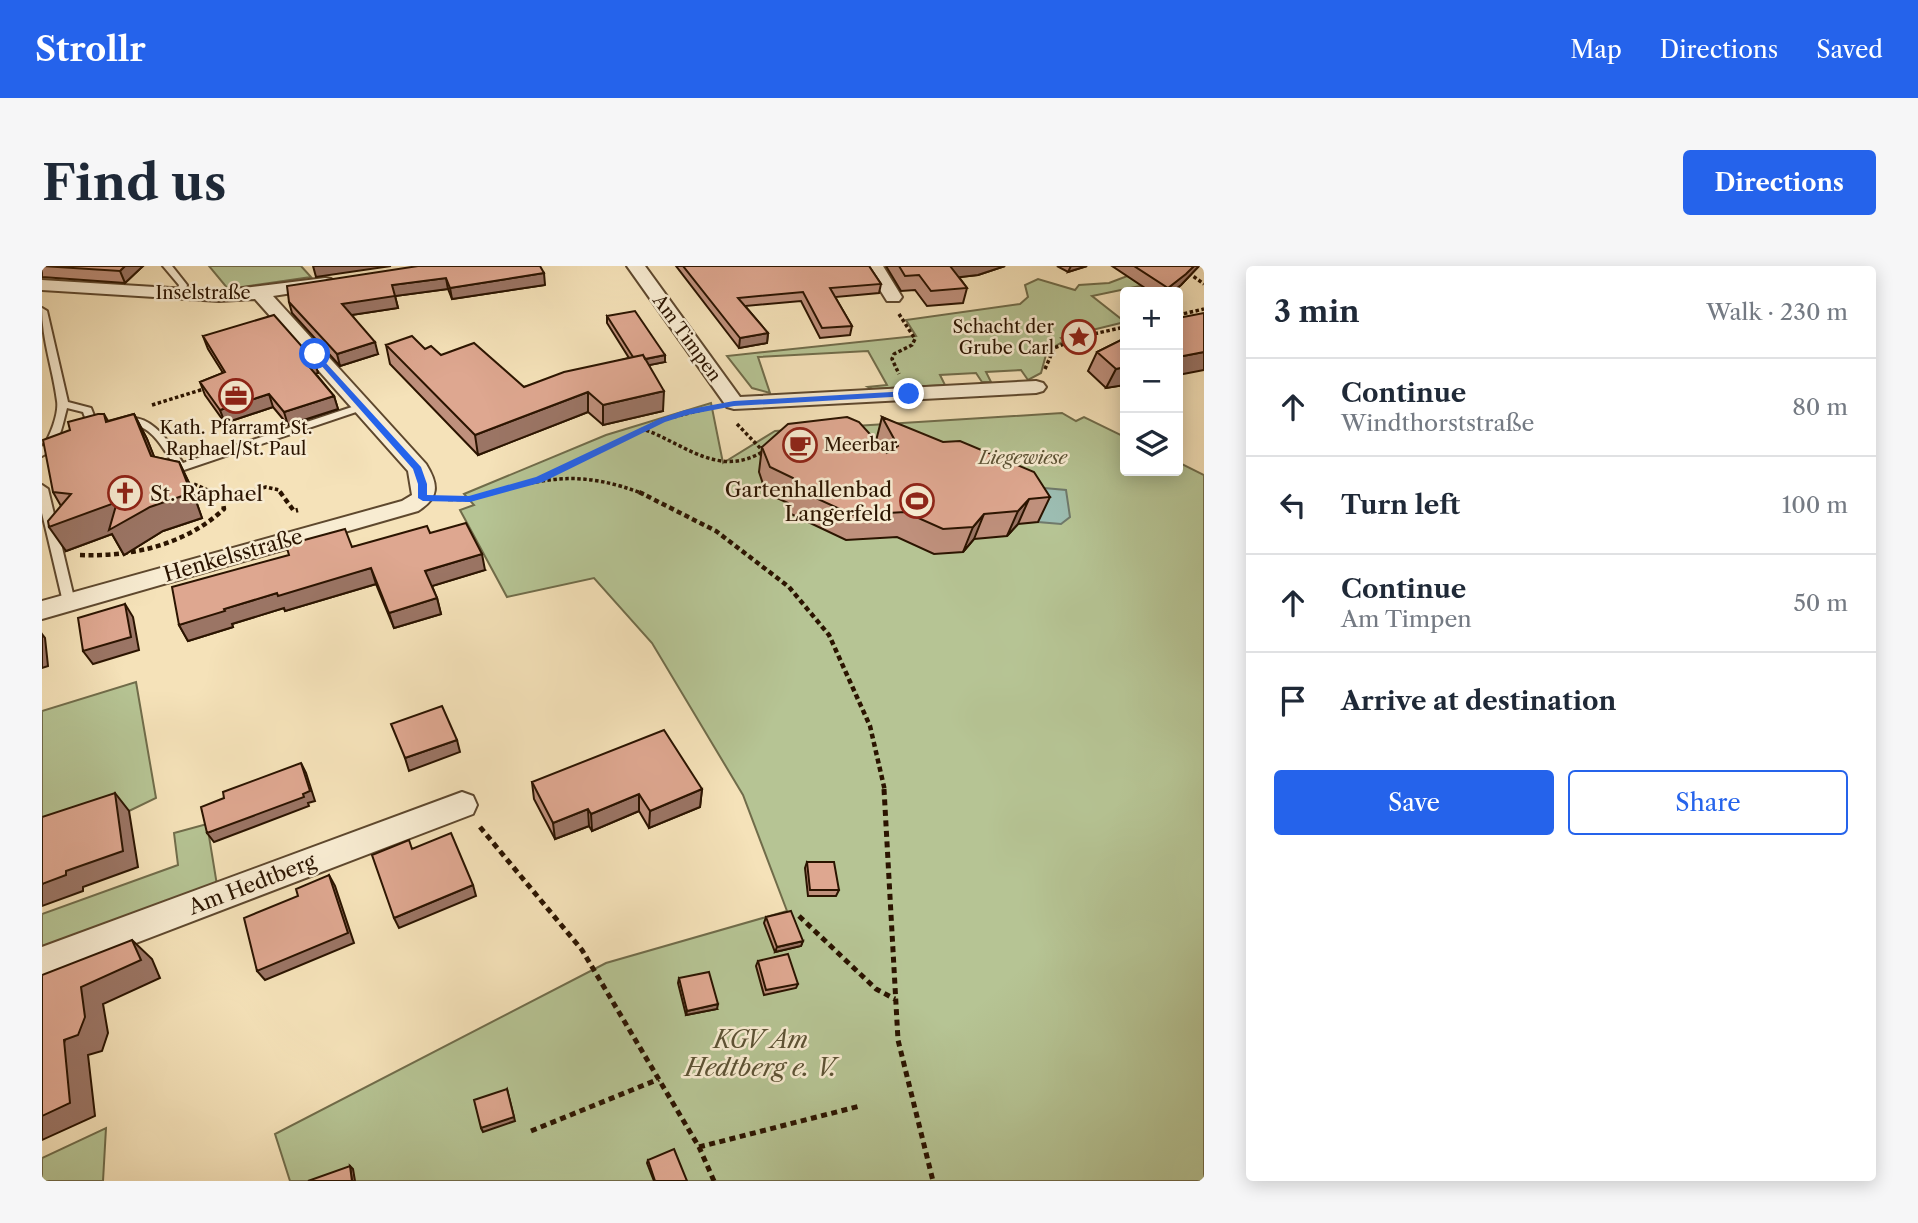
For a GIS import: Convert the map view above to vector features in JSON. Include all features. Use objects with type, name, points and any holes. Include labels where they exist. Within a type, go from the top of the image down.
[{"type":"street","name":"Am Timpen","points":[[636,266],[734,403],[909,394],[1040,380]]},
{"type":"street","points":[[874,266],[893,297]]},
{"type":"street","name":"Inselstraße","points":[[42,285],[219,296],[260,293],[346,280]]},
{"type":"street","points":[[260,293],[418,469],[423,484],[423,498]]},
{"type":"street","name":"Henkelsstraße","points":[[42,610],[410,506],[423,498]]},
{"type":"street","name":"Am Hedtberg","points":[[42,963],[462,805]]},
{"type":"lane","points":[[167,266],[183,285],[174,294]]},
{"type":"lane","points":[[42,311],[63,404],[57,441],[42,453]]},
{"type":"lane","points":[[63,404],[87,410],[90,432],[133,420],[156,430],[181,468],[361,407]]},
{"type":"lane","points":[[42,489],[69,602]]},
{"type":"path","points":[[1179,266],[1204,284]]},
{"type":"path","points":[[893,297],[892,303],[915,339],[912,345],[894,354],[892,359],[909,394]]},
{"type":"path","points":[[1183,314],[1204,309]]},
{"type":"path","points":[[1040,380],[1054,348],[1120,328]]},
{"type":"path","points":[[133,420],[138,410],[214,386]]},
{"type":"path","points":[[423,498],[470,499],[540,480],[685,412],[734,403]]},
{"type":"path","points":[[645,430],[662,435],[696,455],[716,461],[750,460],[763,451]]},
{"type":"path","points":[[745,434],[769,454]]},
{"type":"path","points":[[58,552],[107,556],[164,543],[212,522],[224,509],[222,498],[188,482],[181,468]]},
{"type":"path","points":[[540,480],[596,479],[651,496],[716,531],[789,587],[829,635],[870,726],[886,797],[898,1040],[933,1181]]},
{"type":"path","points":[[222,498],[266,487],[278,489],[294,511],[305,509]]},
{"type":"path","points":[[462,805],[582,950],[699,1147],[714,1181]]},
{"type":"path","points":[[799,916],[876,989],[895,1000]]},
{"type":"path","points":[[531,1131],[659,1079]]},
{"type":"path","points":[[699,1147],[860,1105]]},
{"type":"green space","points":[[209,266],[301,266],[311,277],[228,289]]},
{"type":"green space","points":[[1177,273],[1140,286],[1120,287],[1120,290],[1092,296],[1120,318],[1120,323],[1088,331],[1073,331],[1072,335],[1061,338],[1064,341],[1047,351],[1041,373],[1028,380],[1021,370],[986,372],[991,382],[982,382],[976,373],[940,375],[945,385],[872,389],[868,387],[887,385],[868,351],[758,357],[770,393],[752,388],[727,356],[916,336],[906,320],[1020,304],[1028,297],[1025,285],[1038,279],[1075,290],[1079,285],[1109,283],[1130,275]]},
{"type":"green space","points":[[711,403],[723,463],[775,431],[1062,413],[1076,421],[1084,417],[1120,435],[1120,476],[1183,476],[1183,464],[1204,475],[1204,1181],[290,1181],[275,1134],[606,963],[787,911],[743,795],[652,643],[594,578],[507,597],[460,510],[474,505],[464,494],[606,435]]},
{"type":"green space","points":[[136,682],[156,798],[129,811],[42,838],[42,711]]},
{"type":"green space","points":[[207,824],[217,885],[42,952],[42,914],[178,865],[174,833]]},
{"type":"green space","points":[[106,1128],[103,1181],[42,1181],[42,1158]]},
{"type":"water","points":[[1044,488],[1066,490],[1070,517],[1061,524],[1038,522],[1023,497],[1042,497]]},
{"type":"building","points":[[42,266],[125,266],[120,271]]},
{"type":"building","points":[[418,266],[540,266],[544,273],[450,288],[446,278],[392,285],[395,296],[342,304],[375,342],[337,354],[289,302],[287,286]]},
{"type":"building","points":[[683,266],[869,266],[881,284],[830,288],[852,326],[822,328],[803,292],[738,298],[768,333],[740,338]]},
{"type":"building","points":[[899,266],[950,266],[967,288],[931,291],[919,275],[905,276]]},
{"type":"building","points":[[1134,266],[1194,266],[1166,287]]},
{"type":"building","points":[[635,311],[665,355],[645,359],[643,355],[633,357],[607,316]]},
{"type":"building","points":[[1204,313],[1204,352],[1183,356],[1183,317]]},
{"type":"building","points":[[274,315],[314,360],[306,363],[334,396],[284,412],[269,394],[220,410],[200,382],[225,372],[203,336]]},
{"type":"building","points":[[412,336],[425,349],[431,346],[441,355],[474,343],[524,387],[564,372],[643,355],[664,391],[603,405],[588,392],[475,435],[386,345]]},
{"type":"building","points":[[1120,340],[1120,368],[1116,369],[1097,352]]},
{"type":"building","points":[[104,414],[106,422],[134,414],[151,456],[179,462],[191,493],[150,507],[109,530],[117,502],[49,527],[48,521],[71,494],[53,492],[43,440],[70,430],[68,422]]},
{"type":"building","points":[[847,417],[859,422],[887,453],[898,446],[882,417],[943,442],[960,441],[1034,472],[1050,497],[1029,499],[1018,511],[984,514],[973,527],[943,529],[905,512],[853,515],[796,489],[793,478],[770,467],[762,447],[788,424]]},
{"type":"building","points":[[466,523],[482,554],[425,571],[437,598],[389,613],[371,568],[278,596],[277,593],[179,625],[172,587],[289,555],[286,545],[345,529],[352,547],[427,526],[430,533]]},
{"type":"building","points":[[125,604],[131,637],[83,651],[78,618]]},
{"type":"building","points":[[442,706],[457,740],[405,758],[391,724]]},
{"type":"building","points":[[664,730],[702,789],[650,811],[639,794],[591,814],[588,809],[553,823],[532,782]]},
{"type":"building","points":[[301,763],[310,791],[303,794],[304,797],[207,833],[201,807],[224,798],[223,792]]},
{"type":"building","points":[[115,793],[123,851],[66,871],[66,875],[42,884],[42,817]]},
{"type":"building","points":[[451,833],[473,885],[394,918],[372,855],[409,840],[412,849]]},
{"type":"building","points":[[807,862],[834,862],[839,890],[810,890]]},
{"type":"building","points":[[329,875],[348,933],[257,971],[244,918],[298,896],[296,889]]},
{"type":"building","points":[[791,911],[803,941],[777,947],[766,917]]},
{"type":"building","points":[[132,940],[141,960],[81,987],[85,1017],[78,1035],[64,1040],[70,1103],[42,1116],[42,975]]},
{"type":"building","points":[[788,954],[798,984],[766,990],[758,961]]},
{"type":"building","points":[[709,972],[718,1004],[687,1011],[679,978]]},
{"type":"building","points":[[507,1089],[514,1117],[481,1128],[474,1100]]},
{"type":"building","points":[[674,1149],[687,1181],[655,1181],[648,1160]]},
{"type":"building","points":[[350,1166],[352,1181],[308,1181]]},
{"type":"place","name":"Schacht der Grube Carl","points":[[1079,337]]},
{"type":"place","name":"Kath. Pfarramt St. Raphael/St. Paul","points":[[236,396]]},
{"type":"place","name":"Meerbar","points":[[800,445]]},
{"type":"place","name":"St. Raphael","points":[[125,493]]},
{"type":"place","name":"Gartenhallenbad Langerfeld","points":[[917,501]]},
{"type":"route","points":[[315,354],[418,469],[423,484],[423,498],[470,499],[540,480],[662,420],[685,412],[734,403],[909,394]]},
{"type":"park label","name":"Liegewiese","points":[[1023,458]]},
{"type":"park label","name":"KGV Am Hedtberg e. V.","points":[[761,1053]]}]
